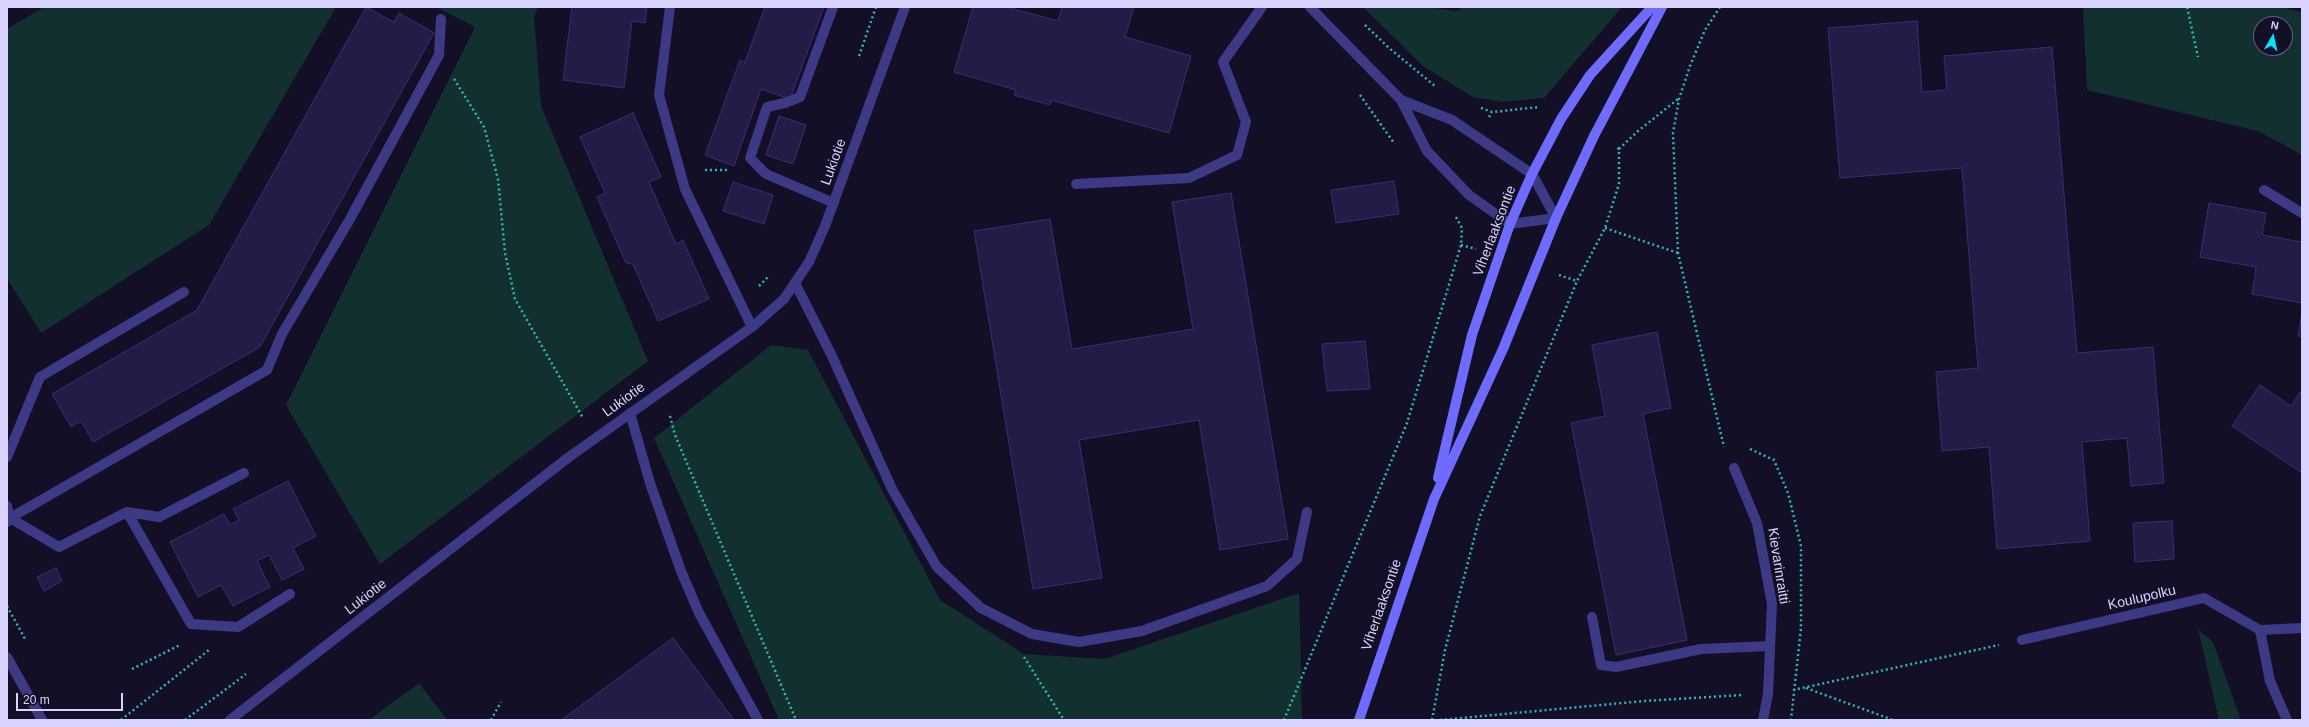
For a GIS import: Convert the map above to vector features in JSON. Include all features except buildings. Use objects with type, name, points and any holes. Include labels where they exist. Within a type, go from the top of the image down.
[{"type":"street","points":[[670,7],[659,95],[685,190],[752,327]]},
{"type":"street","points":[[833,7],[800,97],[785,104],[767,107],[750,158],[766,174],[834,203]]},
{"type":"street","name":"Lukiotie","points":[[230,720],[563,462],[752,327],[784,299],[809,262],[834,203],[906,7]]},
{"type":"street","points":[[1076,184],[1189,178],[1237,155],[1246,122],[1223,62],[1262,7]]},
{"type":"street","points":[[1310,7],[1401,100],[1427,151],[1469,195],[1510,224],[1556,218],[1532,174],[1478,139],[1452,120],[1401,100]]},
{"type":"street","name":"Viherlaaksontie","points":[[1359,720],[1434,499],[1472,334],[1510,224],[1532,174],[1561,119],[1590,76],[1652,7]]},
{"type":"street","name":"Viherlaaksontie","points":[[1434,499],[1503,348],[1556,218],[1594,136],[1662,7]]},
{"type":"street","points":[[9,520],[267,370],[282,334],[350,219],[439,55],[441,19]]},
{"type":"street","points":[[2264,190],[2302,213]]},
{"type":"street","points":[[795,283],[831,354],[892,489],[937,568],[981,608],[1032,634],[1079,642],[1142,631],[1267,586],[1297,559],[1307,512]]},
{"type":"street","points":[[7,457],[40,377],[184,292]]},
{"type":"street","points":[[630,413],[650,483],[693,599],[721,656],[758,720]]},
{"type":"street","name":"Kievarinraitti","points":[[1734,468],[1757,523],[1772,604],[1768,694],[1763,720]]},
{"type":"street","points":[[9,520],[58,547],[127,512],[159,517],[244,473]]},
{"type":"street","points":[[7,506],[9,520]]},
{"type":"street","points":[[127,512],[191,624],[238,627],[290,594]]},
{"type":"street","name":"Koulupolku","points":[[2022,640],[2204,598],[2260,630]]},
{"type":"street","points":[[1592,617],[1602,665],[1616,667],[1701,649],[1770,646]]},
{"type":"street","points":[[2288,720],[2270,681],[2260,630],[2302,628]]},
{"type":"street","points":[[7,657],[42,720]]},
{"type":"path","points":[[858,59],[876,7]]},
{"type":"path","points":[[1720,7],[1705,30],[1679,99],[1674,133],[1678,253],[1724,446],[1734,468]]},
{"type":"path","points":[[2187,7],[2198,57]]},
{"type":"path","points":[[1362,23],[1389,48],[1437,87]]},
{"type":"path","points":[[439,55],[484,127],[498,179],[505,253],[515,299],[584,421]]},
{"type":"path","points":[[1358,93],[1397,146]]},
{"type":"path","points":[[1619,149],[1638,131],[1679,99]]},
{"type":"path","points":[[1477,107],[1492,112],[1539,106],[1561,119]]},
{"type":"path","points":[[1478,139],[1492,112]]},
{"type":"path","points":[[680,170],[736,170]]},
{"type":"path","points":[[1284,720],[1407,423],[1461,245],[1462,228],[1453,212]]},
{"type":"path","points":[[1605,228],[1678,253]]},
{"type":"path","points":[[741,304],[772,273]]},
{"type":"path","points":[[1432,720],[1445,650],[1480,516],[1577,281]]},
{"type":"path","points":[[664,389],[674,435],[796,720]]},
{"type":"path","points":[[1000,618],[1064,720]]},
{"type":"path","points":[[121,720],[238,627]]},
{"type":"path","points":[[1440,720],[1636,702],[1768,694],[1806,688],[2022,640]]},
{"type":"path","points":[[132,669],[181,644]]},
{"type":"path","points":[[185,720],[248,673]]},
{"type":"path","points":[[1806,688],[1893,720]]},
{"type":"path","points":[[491,720],[501,702]]},
{"type":"green space","points":[[44,7],[336,7],[209,225],[41,333],[7,278],[7,29]]},
{"type":"green space","points":[[436,7],[538,7],[534,16],[541,106],[648,361],[380,564],[286,405],[475,27]]},
{"type":"green space","points":[[1363,7],[1426,7],[1457,11],[1464,7],[1622,7],[1544,98],[1502,102],[1473,97],[1423,66]]},
{"type":"green space","points":[[2083,7],[2279,7],[2302,12],[2302,155],[2258,131],[2087,90]]},
{"type":"green space","points":[[771,345],[808,350],[940,600],[1024,654],[1105,659],[1299,593],[1302,720],[779,720],[654,438]]},
{"type":"green space","points":[[2198,629],[2213,642],[2241,720],[2219,720]]},
{"type":"green space","points":[[419,683],[447,720],[369,720]]}]
